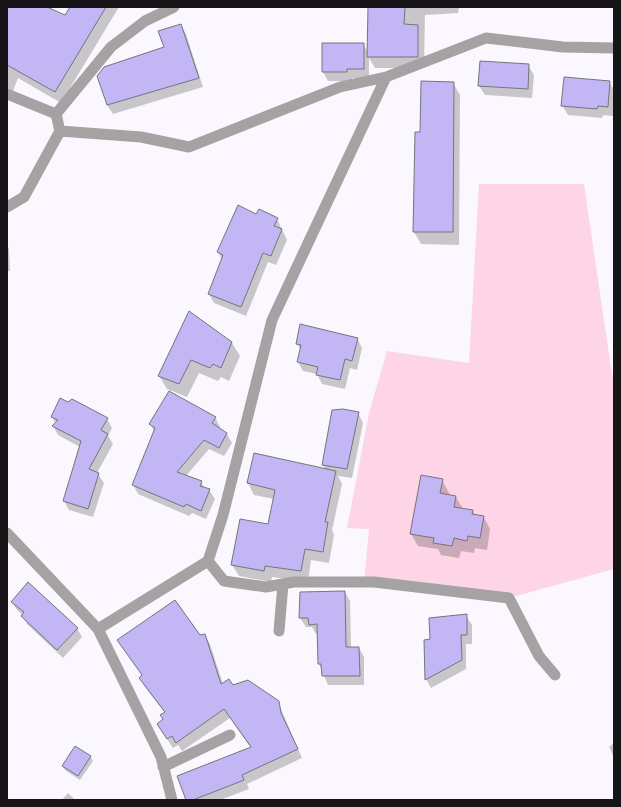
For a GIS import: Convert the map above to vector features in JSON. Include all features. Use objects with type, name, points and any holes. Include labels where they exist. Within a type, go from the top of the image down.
[{"type":"street","points":[[56,114],[111,47],[145,21],[174,7]]},
{"type":"street","points":[[60,131],[140,137],[189,147],[340,87],[386,77],[486,38],[563,47],[614,48]]},
{"type":"street","points":[[98,629],[208,561],[223,515],[272,320],[386,77]]},
{"type":"street","points":[[7,94],[56,114]]},
{"type":"street","points":[[7,207],[24,197],[60,131],[56,114]]},
{"type":"street","points":[[7,533],[98,629],[117,665],[163,767],[172,800]]},
{"type":"street","points":[[208,561],[224,582],[266,586],[294,582],[374,582],[509,598],[539,656],[556,675]]},
{"type":"street","points":[[279,631],[283,584]]},
{"type":"street","points":[[163,767],[230,735]]},
{"type":"shaded area","points":[[479,184],[584,184],[612,375],[614,375],[614,569],[509,598],[364,582],[369,529],[347,528],[369,413],[387,351],[469,363]]},
{"type":"building","points":[[7,7],[47,7],[65,15],[70,7],[106,7],[55,92],[7,65]]},
{"type":"building","points":[[368,7],[405,7],[404,24],[418,25],[418,57],[367,57]]},
{"type":"building","points":[[181,24],[199,78],[107,105],[97,76],[104,67],[164,47],[158,31]]},
{"type":"building","points":[[322,43],[364,43],[364,69],[347,69],[347,72],[322,72]]},
{"type":"building","points":[[480,61],[529,64],[528,89],[478,86]]},
{"type":"building","points":[[564,77],[610,81],[608,107],[598,106],[597,109],[561,106]]},
{"type":"building","points":[[421,81],[454,82],[453,232],[413,232],[415,132],[420,132]]},
{"type":"building","points":[[238,205],[256,214],[259,209],[278,218],[274,226],[282,229],[271,256],[263,253],[241,307],[208,294],[223,255],[217,252]]},
{"type":"building","points":[[189,311],[232,342],[221,368],[213,364],[210,368],[191,360],[179,384],[158,376]]},
{"type":"building","points":[[300,324],[358,338],[352,361],[345,359],[340,380],[316,375],[318,367],[297,362],[301,345],[296,344]]},
{"type":"building","points":[[169,391],[216,417],[212,423],[227,433],[219,448],[204,440],[177,472],[202,481],[200,486],[210,489],[201,511],[186,504],[184,507],[132,485],[155,428],[149,424]]},
{"type":"building","points":[[60,398],[68,402],[72,399],[108,418],[101,430],[108,434],[89,469],[99,473],[88,509],[63,501],[81,441],[52,426],[58,420],[51,417]]},
{"type":"building","points":[[343,409],[359,412],[347,469],[322,465],[332,410]]},
{"type":"building","points":[[254,453],[336,471],[325,522],[328,522],[323,552],[305,549],[301,571],[265,566],[264,571],[231,565],[240,519],[268,524],[275,490],[247,483]]},
{"type":"building","points":[[421,475],[443,479],[440,493],[456,496],[454,507],[473,510],[472,514],[484,516],[480,538],[468,536],[467,541],[454,538],[452,546],[433,543],[434,538],[410,534]]},
{"type":"building","points":[[28,582],[78,628],[57,650],[21,616],[24,612],[11,602]]},
{"type":"building","points":[[345,591],[346,647],[359,647],[360,676],[322,676],[321,664],[318,664],[317,624],[309,625],[308,618],[299,618],[300,592]]},
{"type":"building","points":[[175,600],[200,635],[205,634],[221,684],[229,679],[233,685],[248,680],[279,701],[281,713],[298,749],[242,775],[244,780],[193,800],[186,800],[177,776],[251,747],[224,709],[176,743],[172,736],[167,739],[157,724],[163,719],[160,715],[165,712],[139,678],[142,675],[117,640]]},
{"type":"building","points":[[467,614],[467,635],[461,635],[462,660],[425,680],[424,640],[430,639],[429,618]]},
{"type":"building","points":[[75,746],[91,756],[78,776],[62,766]]}]
